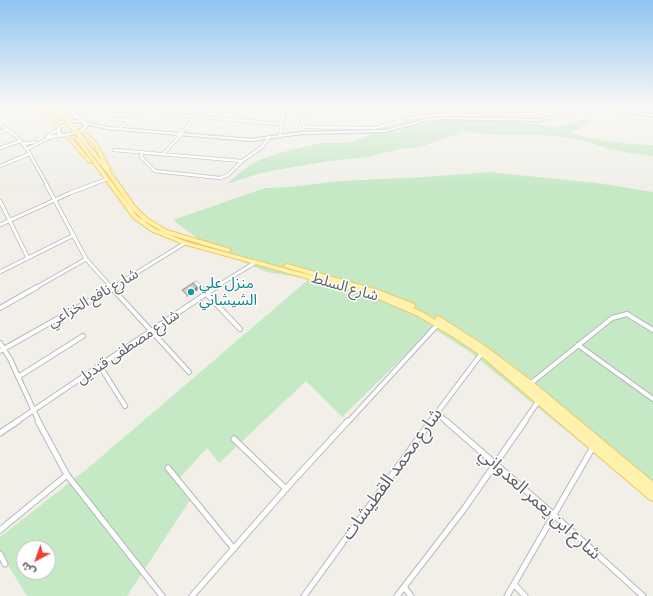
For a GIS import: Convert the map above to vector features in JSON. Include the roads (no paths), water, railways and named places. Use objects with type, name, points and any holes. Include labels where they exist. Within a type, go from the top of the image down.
[{"type":"main road","points":[[58,133],[66,135],[81,133],[100,152],[106,174]]},
{"type":"main road","name":"شارع السلط","points":[[81,133],[127,207],[141,222],[158,232],[184,243],[380,297],[411,309],[438,324],[482,353],[653,497]]},
{"type":"main road","points":[[157,133],[238,140],[269,138],[301,133],[317,133]]},
{"type":"main road","points":[[66,135],[91,163],[106,174]]},
{"type":"main road","name":"شارع السلط","points":[[106,174],[137,212],[165,231],[192,241],[368,289],[399,300],[426,312],[462,334],[530,384],[653,488]]},
{"type":"street","points":[[12,133],[27,149],[86,259],[189,372]]},
{"type":"street","points":[[27,149],[53,133]]},
{"type":"street","points":[[164,153],[181,133]]},
{"type":"street","points":[[23,144],[66,135]]},
{"type":"street","points":[[142,152],[141,157],[155,171],[223,178],[242,161],[262,147],[269,138]]},
{"type":"street","points":[[0,148],[20,141]]},
{"type":"street","points":[[114,150],[164,153],[242,161]]},
{"type":"street","points":[[0,166],[29,154]]},
{"type":"street","points":[[0,225],[106,174]]},
{"type":"street","points":[[0,201],[28,258]]},
{"type":"street","points":[[0,272],[74,235]]},
{"type":"street","name":"شارع نافع الخزاعي","points":[[2,350],[112,288],[184,243]]},
{"type":"street","points":[[0,308],[86,259]]},
{"type":"street","name":"شارع مصطفى قنديل","points":[[0,433],[206,293],[256,262]]},
{"type":"street","points":[[196,283],[240,329]]},
{"type":"street","points":[[530,384],[612,318],[627,314],[653,330]]},
{"type":"street","points":[[192,596],[286,489],[438,324]]},
{"type":"street","points":[[18,377],[83,336]]},
{"type":"street","points":[[0,343],[2,350],[18,377],[33,411],[67,475],[162,596]]},
{"type":"street","points":[[578,344],[653,399]]},
{"type":"street","name":"شارع محمد القطيشات","points":[[304,596],[482,353]]},
{"type":"street","points":[[100,366],[125,406]]},
{"type":"street","points":[[397,596],[464,509],[539,400]]},
{"type":"street","name":"شارع ابن يعمر العدواني","points":[[437,413],[554,515],[643,596]]},
{"type":"street","points":[[234,439],[286,489]]},
{"type":"street","points":[[507,596],[593,447]]},
{"type":"street","points":[[168,468],[234,549]]},
{"type":"street","points":[[0,530],[67,475]]},
{"type":"street","points":[[0,554],[5,564]]},
{"type":"street","points":[[514,584],[525,596]]},
{"type":"street","points":[[404,587],[411,596]]},
{"type":"place","name":"منزل علي الشيشاني","points":[[191,292]]}]
